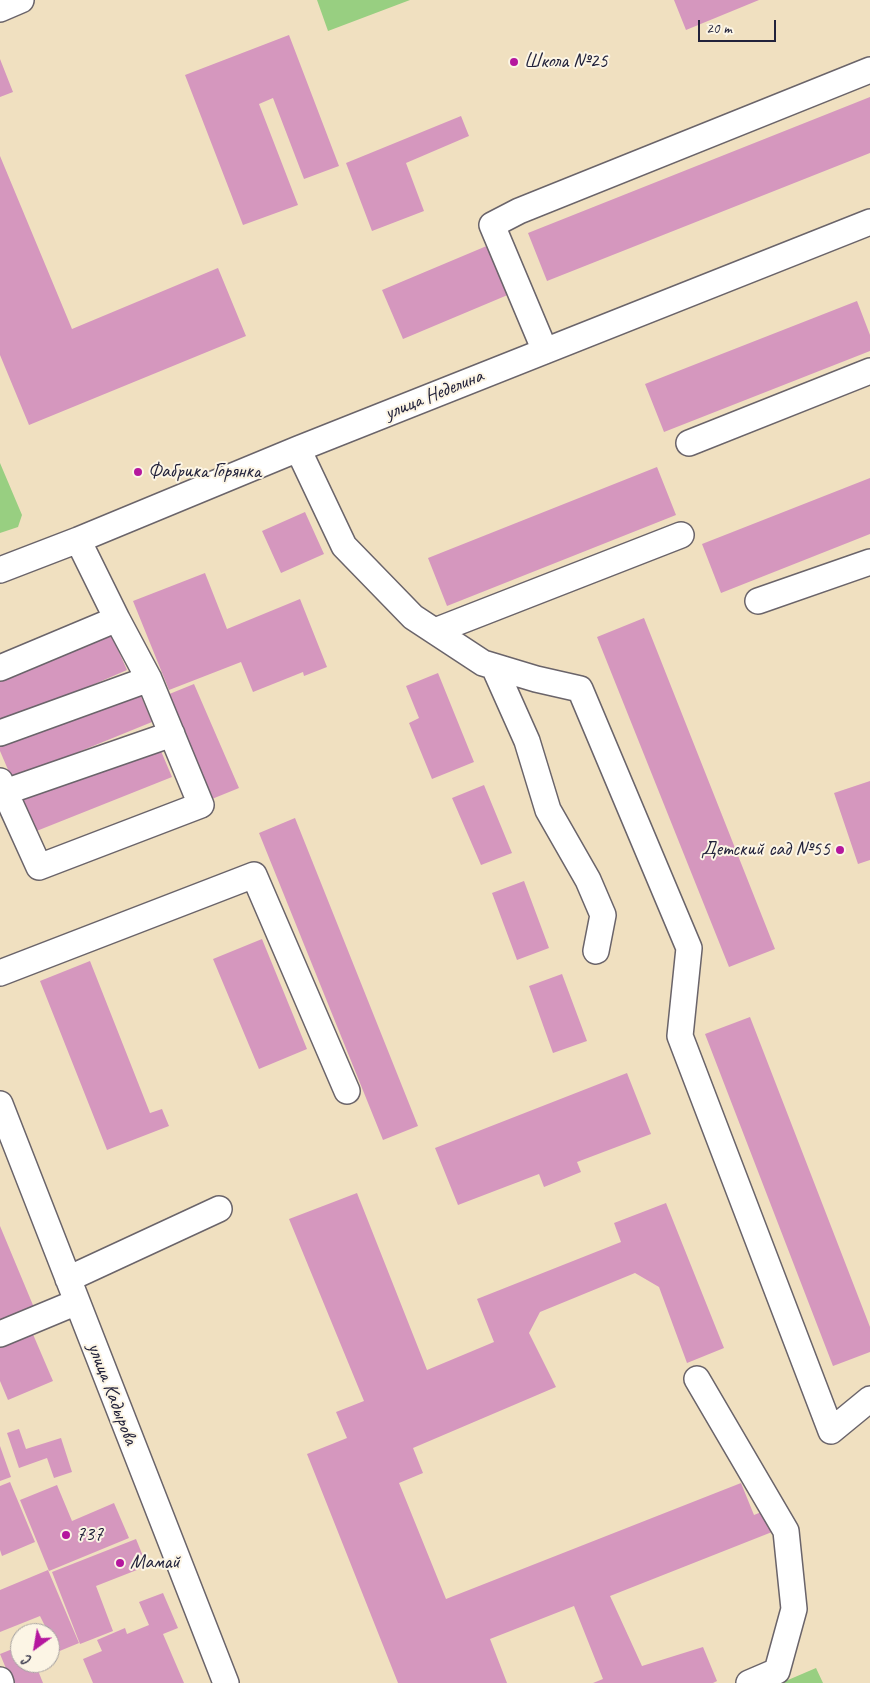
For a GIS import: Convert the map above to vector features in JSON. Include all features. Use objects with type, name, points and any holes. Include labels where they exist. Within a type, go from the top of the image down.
[{"type":"street","points":[[0,9],[21,0]]},
{"type":"street","points":[[545,351],[492,225],[519,211],[870,70]]},
{"type":"street","name":"улица Неделина","points":[[0,570],[545,351],[869,226]]},
{"type":"street","points":[[689,443],[870,371]]},
{"type":"street","points":[[298,449],[344,546],[412,617],[483,663],[536,679],[580,689],[689,948],[680,1036],[830,1431],[870,1400]]},
{"type":"street","points":[[435,631],[681,534]]},
{"type":"street","points":[[78,540],[149,679],[172,734],[201,805],[39,867],[2,786],[172,734]]},
{"type":"street","points":[[758,601],[870,562]]},
{"type":"street","points":[[0,668],[117,619]]},
{"type":"street","points":[[494,667],[527,741],[548,810],[588,880],[603,915],[596,951]]},
{"type":"street","points":[[0,733],[149,679]]},
{"type":"street","points":[[0,973],[254,875],[347,1091]]},
{"type":"street","name":"улица Кадырова","points":[[0,1104],[226,1683]]},
{"type":"street","points":[[68,1278],[219,1209]]},
{"type":"street","points":[[0,1334],[77,1302]]},
{"type":"street","points":[[697,1379],[786,1531],[794,1609],[777,1671],[748,1683]]},
{"type":"green space","points":[[317,0],[410,0],[328,31]]},
{"type":"green space","points":[[0,463],[22,515],[18,527],[0,533]]},
{"type":"green space","points":[[816,1668],[823,1683],[781,1683]]},
{"type":"building","points":[[674,0],[759,0],[686,30]]},
{"type":"building","points":[[289,35],[339,166],[304,179],[273,98],[259,104],[298,205],[243,225],[185,75]]},
{"type":"building","points":[[0,59],[13,92],[0,97]]},
{"type":"building","points":[[870,97],[870,153],[547,281],[528,233]]},
{"type":"building","points":[[461,116],[469,136],[406,163],[424,211],[372,231],[346,163]]},
{"type":"building","points":[[0,156],[72,329],[218,268],[246,336],[29,425],[0,355]]},
{"type":"building","points":[[489,245],[510,294],[403,339],[382,290]]},
{"type":"building","points":[[857,301],[870,335],[870,351],[664,432],[645,384]]},
{"type":"building","points":[[657,467],[676,515],[447,606],[428,558]]},
{"type":"building","points":[[870,478],[870,534],[721,593],[702,544]]},
{"type":"building","points":[[305,512],[324,554],[281,573],[262,531]]},
{"type":"building","points":[[205,573],[227,629],[300,599],[327,667],[304,676],[303,672],[253,692],[241,662],[169,690],[133,601]]},
{"type":"building","points":[[644,618],[775,949],[729,967],[597,637]]},
{"type":"building","points":[[111,634],[127,670],[0,725],[0,682]]},
{"type":"building","points":[[438,673],[474,762],[432,779],[409,723],[419,718],[406,686]]},
{"type":"building","points":[[194,684],[239,788],[207,801],[162,697]]},
{"type":"building","points":[[138,689],[152,722],[12,779],[0,751],[0,746]]},
{"type":"building","points":[[158,744],[172,777],[34,832],[20,799]]},
{"type":"building","points":[[870,781],[870,860],[858,864],[834,793]]},
{"type":"building","points":[[484,785],[512,853],[481,865],[452,798]]},
{"type":"building","points":[[295,818],[418,1126],[383,1140],[259,833]]},
{"type":"building","points":[[524,881],[549,948],[517,960],[492,893]]},
{"type":"building","points":[[262,939],[307,1049],[259,1069],[213,959]]},
{"type":"building","points":[[90,961],[150,1113],[162,1109],[169,1126],[107,1150],[40,981]]},
{"type":"building","points":[[562,974],[587,1041],[553,1053],[529,986]]},
{"type":"building","points":[[750,1017],[870,1327],[870,1352],[833,1366],[705,1034]]},
{"type":"building","points":[[627,1073],[651,1134],[577,1162],[581,1172],[544,1187],[539,1174],[458,1205],[435,1148]]},
{"type":"building","points":[[357,1193],[427,1370],[494,1342],[477,1299],[621,1242],[614,1223],[666,1203],[724,1348],[687,1363],[659,1287],[635,1273],[540,1312],[529,1333],[556,1387],[413,1448],[423,1473],[399,1483],[446,1599],[741,1483],[754,1515],[764,1511],[772,1532],[610,1596],[642,1666],[703,1647],[717,1681],[713,1683],[593,1683],[603,1679],[574,1606],[490,1639],[507,1683],[398,1683],[307,1454],[347,1438],[336,1412],[364,1401],[289,1219]]},
{"type":"building","points":[[0,1226],[35,1310],[0,1325]]},
{"type":"building","points":[[29,1325],[53,1381],[8,1400],[0,1381],[0,1337]]},
{"type":"building","points":[[19,1429],[26,1449],[61,1438],[72,1472],[54,1478],[47,1458],[19,1468],[7,1433]]},
{"type":"building","points":[[0,1446],[11,1477],[0,1481]]},
{"type":"building","points":[[10,1482],[35,1542],[2,1556],[0,1550],[0,1486]]},
{"type":"building","points":[[57,1485],[72,1521],[114,1503],[129,1538],[49,1571],[20,1500]]},
{"type":"building","points":[[136,1539],[147,1566],[96,1586],[113,1631],[80,1644],[52,1572]]},
{"type":"building","points":[[48,1570],[79,1643],[60,1651],[60,1623],[44,1623],[40,1616],[22,1623],[10,1623],[10,1628],[0,1632],[0,1590]]},
{"type":"building","points":[[163,1593],[178,1628],[163,1634],[184,1683],[93,1683],[83,1659],[102,1651],[97,1640],[125,1628],[127,1634],[149,1625],[139,1602]]},
{"type":"building","points":[[10,1650],[10,1673],[39,1673],[43,1683],[12,1683],[0,1654]]},
{"type":"place","name":"Школа №25","points":[[514,62]]},
{"type":"place","name":"Фабрика Горянка","points":[[138,472]]},
{"type":"place","name":"Детский сад №55","points":[[840,850]]},
{"type":"place","name":"737","points":[[66,1535]]},
{"type":"place","name":"Мамай","points":[[120,1563]]}]
